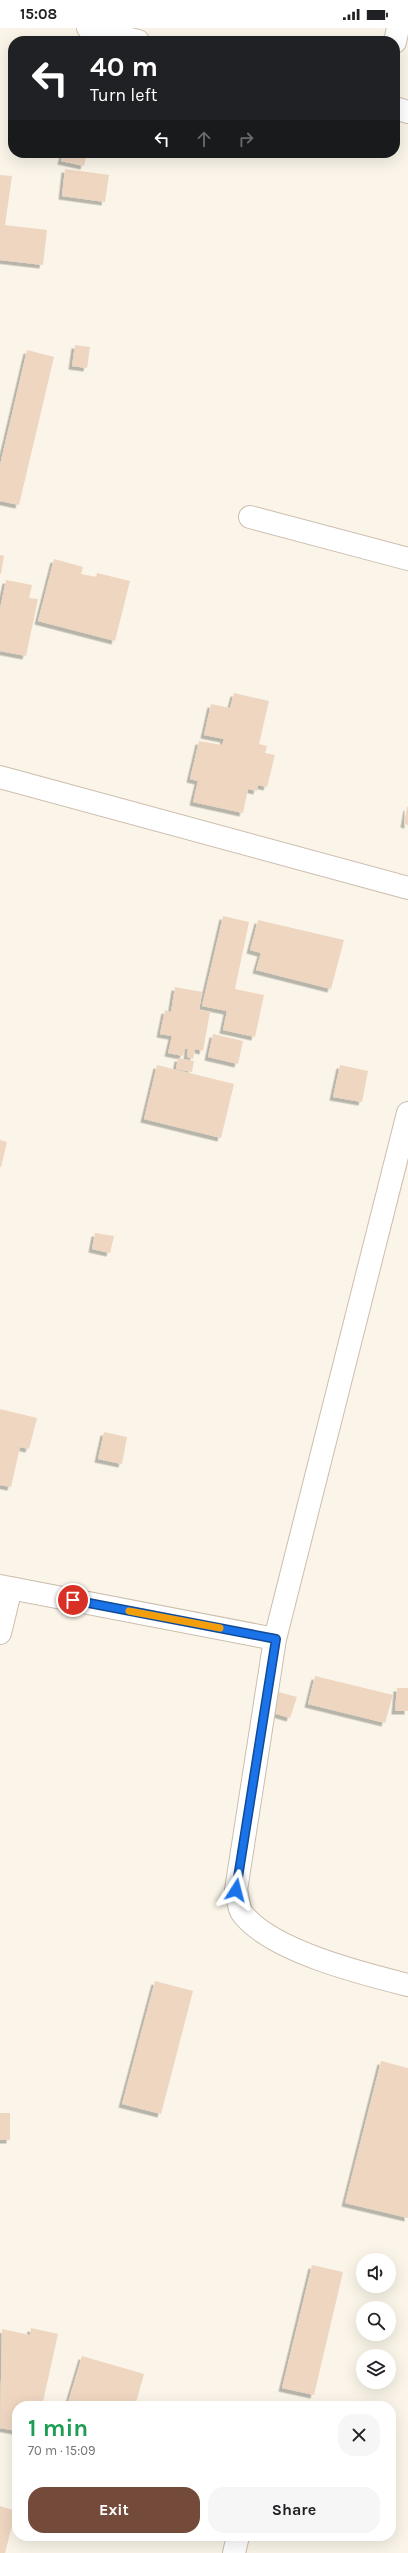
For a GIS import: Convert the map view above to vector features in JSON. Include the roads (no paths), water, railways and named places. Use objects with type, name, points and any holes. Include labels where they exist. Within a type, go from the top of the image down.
[{"type":"street","points":[[88,28],[119,36]]},
{"type":"street","points":[[250,517],[408,559]]},
{"type":"street","points":[[0,777],[408,888]]},
{"type":"street","points":[[408,1114],[276,1639],[236,1890],[242,1913],[267,1935],[333,1966],[408,1985]]},
{"type":"street","points":[[0,1633],[6,1587],[276,1639]]},
{"type":"street","points":[[234,2553],[237,2541]]}]
